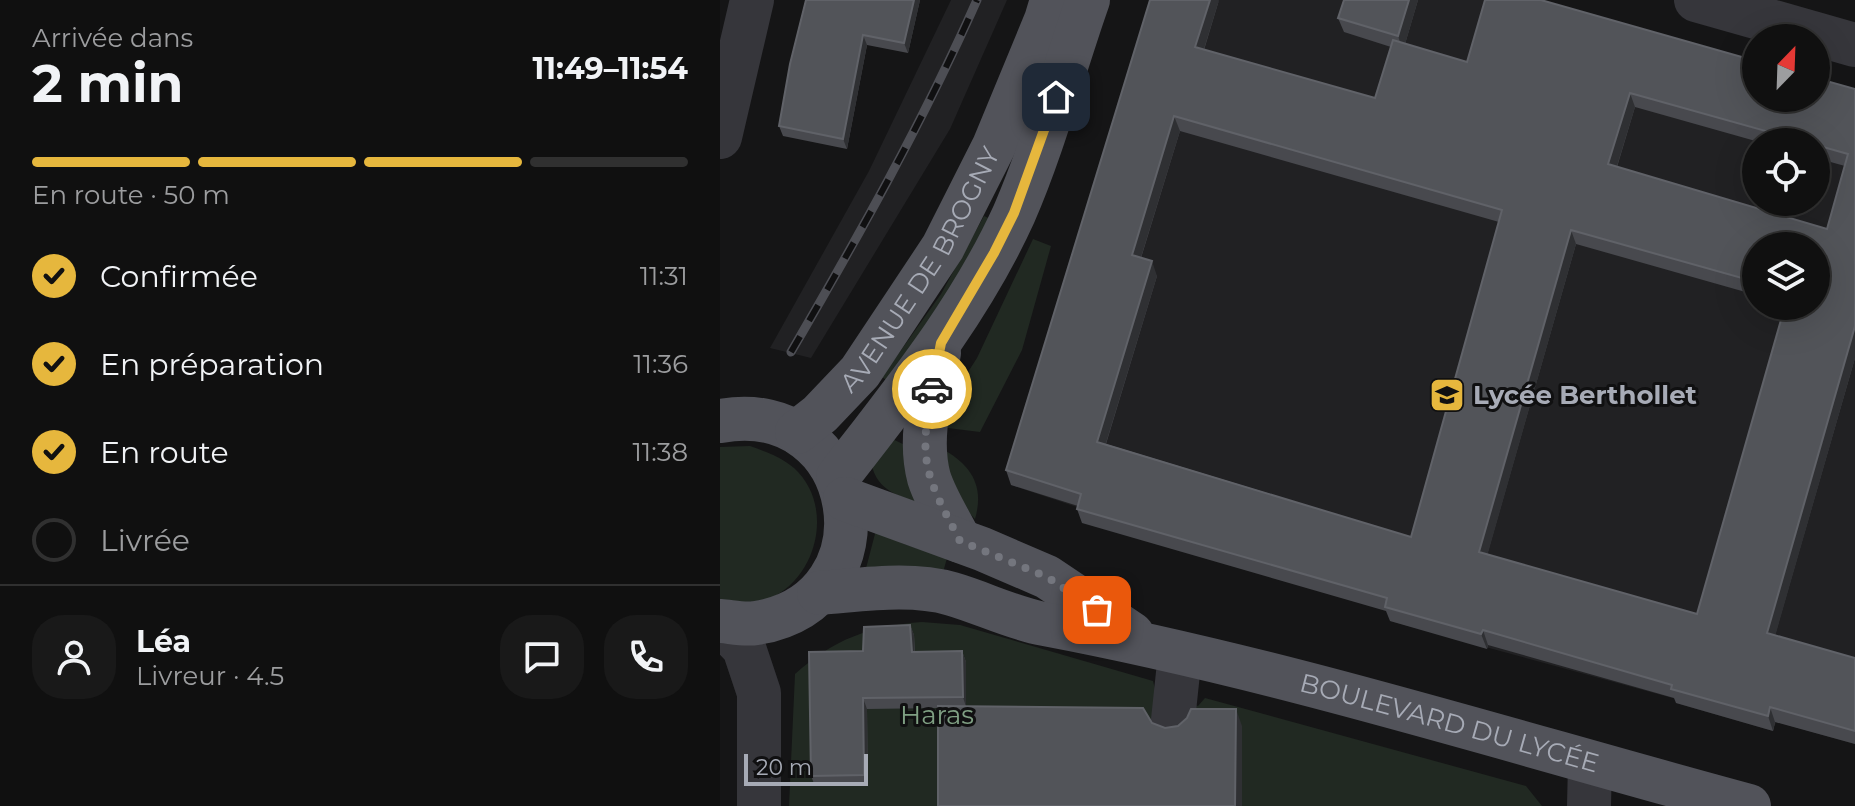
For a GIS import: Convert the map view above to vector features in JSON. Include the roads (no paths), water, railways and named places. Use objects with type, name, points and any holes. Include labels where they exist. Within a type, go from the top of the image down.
[{"type":"main road","name":"AVENUE DE BROGNY","points":[[797,432],[820,414],[860,372],[943,247],[1000,132],[1052,0]]},
{"type":"main road","name":"AVENUE DE BROGNY","points":[[842,488],[941,343],[1014,213],[1088,0]]},
{"type":"main road","points":[[941,343],[925,425],[925,456],[930,481],[960,541]]},
{"type":"main road","points":[[720,421],[747,417],[773,422],[797,432],[820,451],[842,488],[847,533],[838,565],[819,593],[790,614],[754,624],[720,622]]},
{"type":"main road","name":"BOULEVARD DU LYCÉE","points":[[842,488],[1047,577],[1164,649]]},
{"type":"main road","name":"BOULEVARD DU LYCÉE","points":[[819,593],[896,588],[950,593],[1024,620],[1164,649],[1399,708],[1749,806]]},
{"type":"street","points":[[720,137],[752,0]]},
{"type":"street","points":[[1696,0],[1855,45]]},
{"type":"street","points":[[720,622],[744,648],[759,693],[759,806]]},
{"type":"street","points":[[1164,649],[1173,720]]},
{"type":"street","points":[[1589,806],[1590,763]]},
{"type":"railway","points":[[791,352],[889,179],[977,0]]},
{"type":"place","name":"Lycée Berthollet","points":[[1447,395]]},
{"type":"park label","name":"Haras","points":[[937,715]]}]
